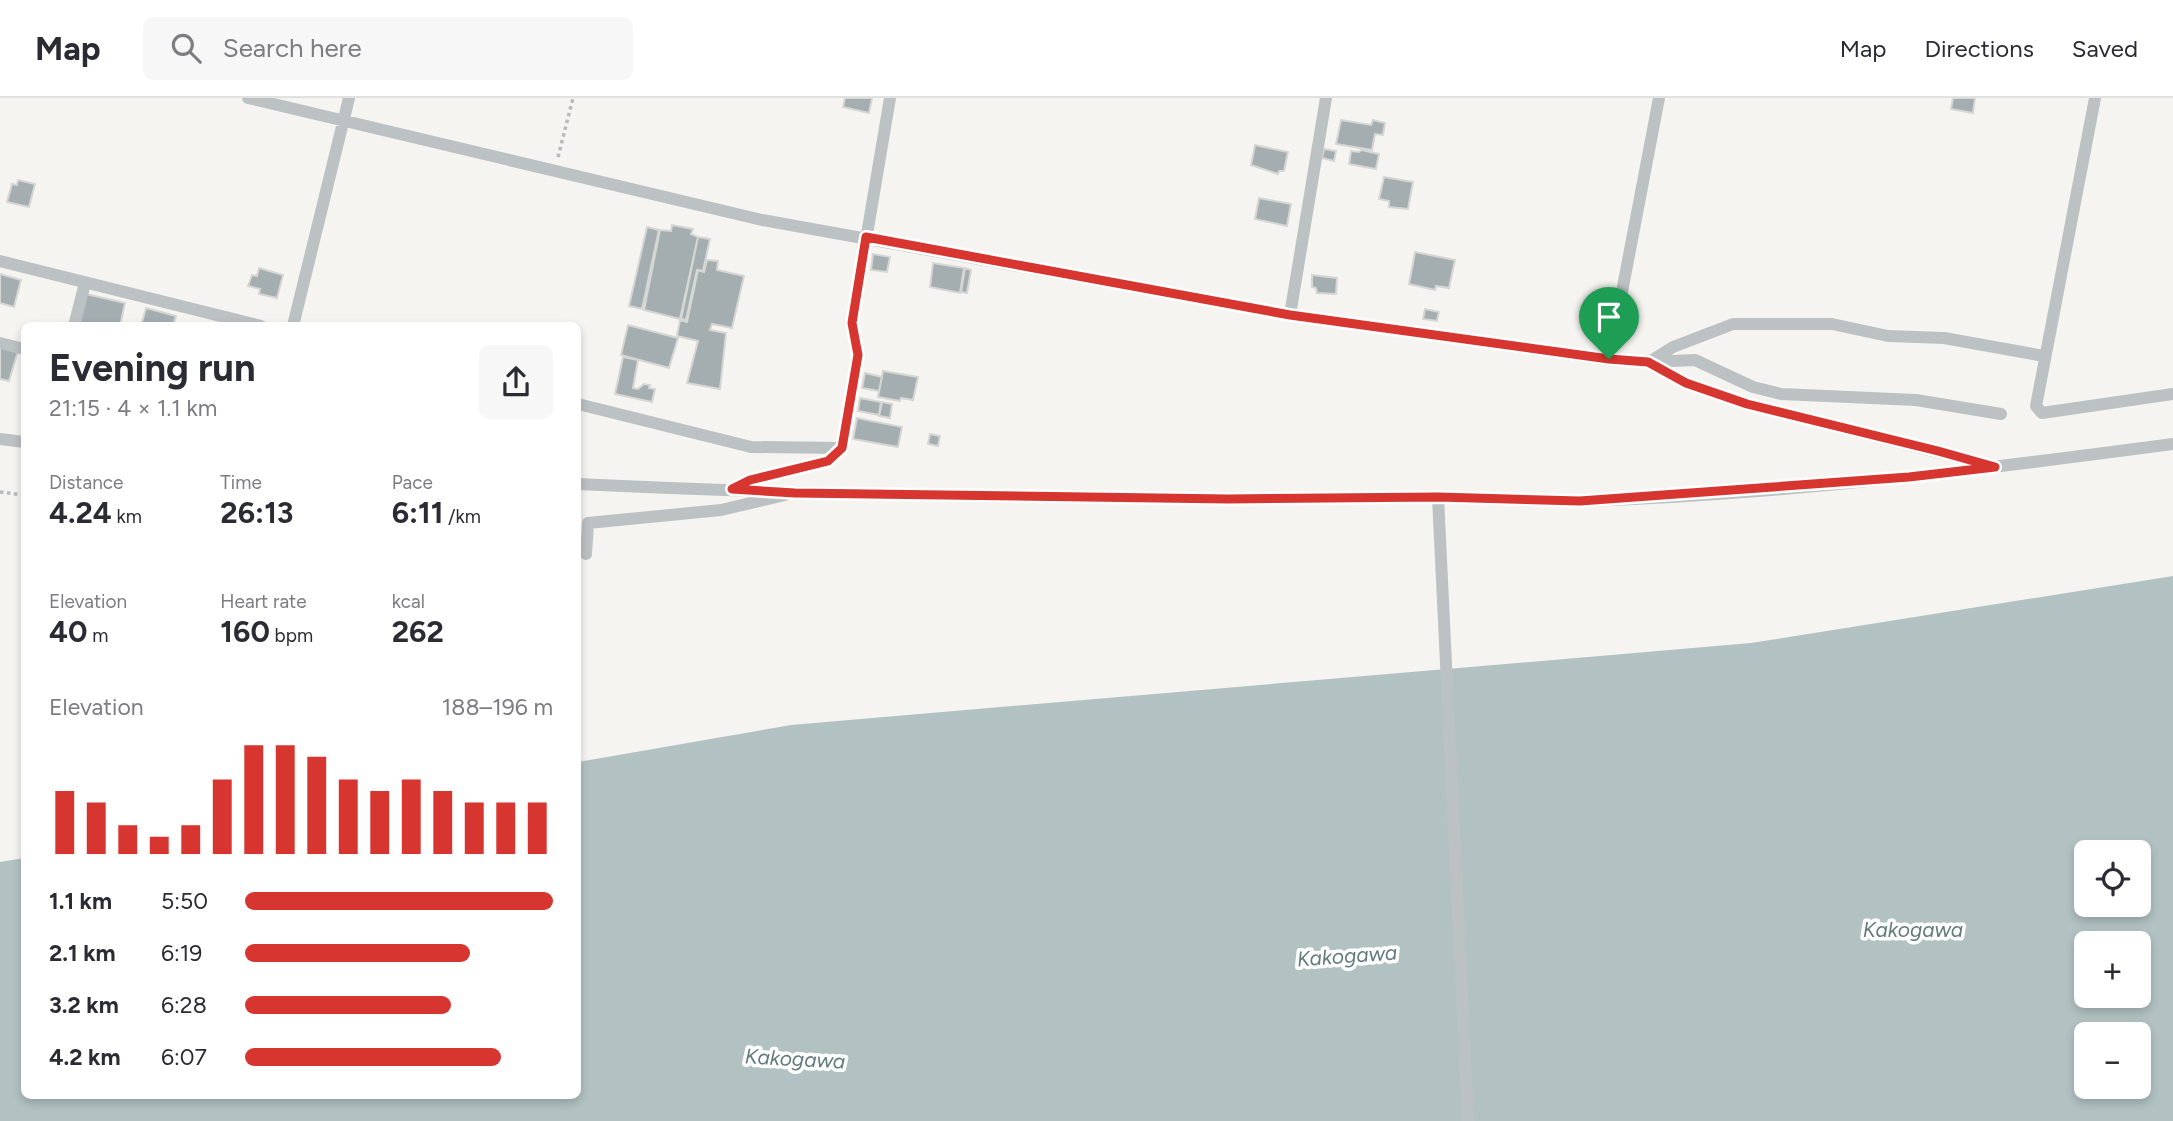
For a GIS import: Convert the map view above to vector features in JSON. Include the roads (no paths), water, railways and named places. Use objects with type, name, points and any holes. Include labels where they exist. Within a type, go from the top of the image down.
[{"type":"street","points":[[248,98],[762,220],[1290,315],[1609,359],[1648,362],[1695,360],[1753,387],[1781,394],[1916,400],[2001,414]]},
{"type":"street","points":[[294,322],[349,98]]},
{"type":"street","points":[[732,489],[750,480],[828,461],[842,448],[858,355],[852,323],[890,98]]},
{"type":"street","points":[[1290,315],[1326,98]]},
{"type":"street","points":[[1609,359],[1659,98]]},
{"type":"street","points":[[2095,98],[2036,406],[2042,413],[2173,394]]},
{"type":"street","points":[[0,261],[245,322]]},
{"type":"street","points":[[75,322],[85,283]]},
{"type":"street","points":[[1648,362],[1673,346],[1733,324],[1832,324],[1888,336],[1944,338],[2044,356]]},
{"type":"street","points":[[0,342],[21,348]]},
{"type":"street","points":[[1648,362],[1686,383],[1747,404],[1995,467]]},
{"type":"street","points":[[581,405],[751,447],[842,448]]},
{"type":"street","points":[[0,439],[21,442]]},
{"type":"street","points":[[581,484],[795,493],[1228,499],[1438,497],[1580,501],[1909,477],[2173,444]]},
{"type":"street","points":[[586,554],[588,523],[721,510],[795,493]]},
{"type":"street","points":[[1438,497],[1468,1121]]},
{"type":"water","name":"Kakogawa","points":[[2173,576],[2173,1121],[0,1121],[0,862],[21,858],[21,1099],[581,1099],[581,761],[791,725],[1751,643]]}]
